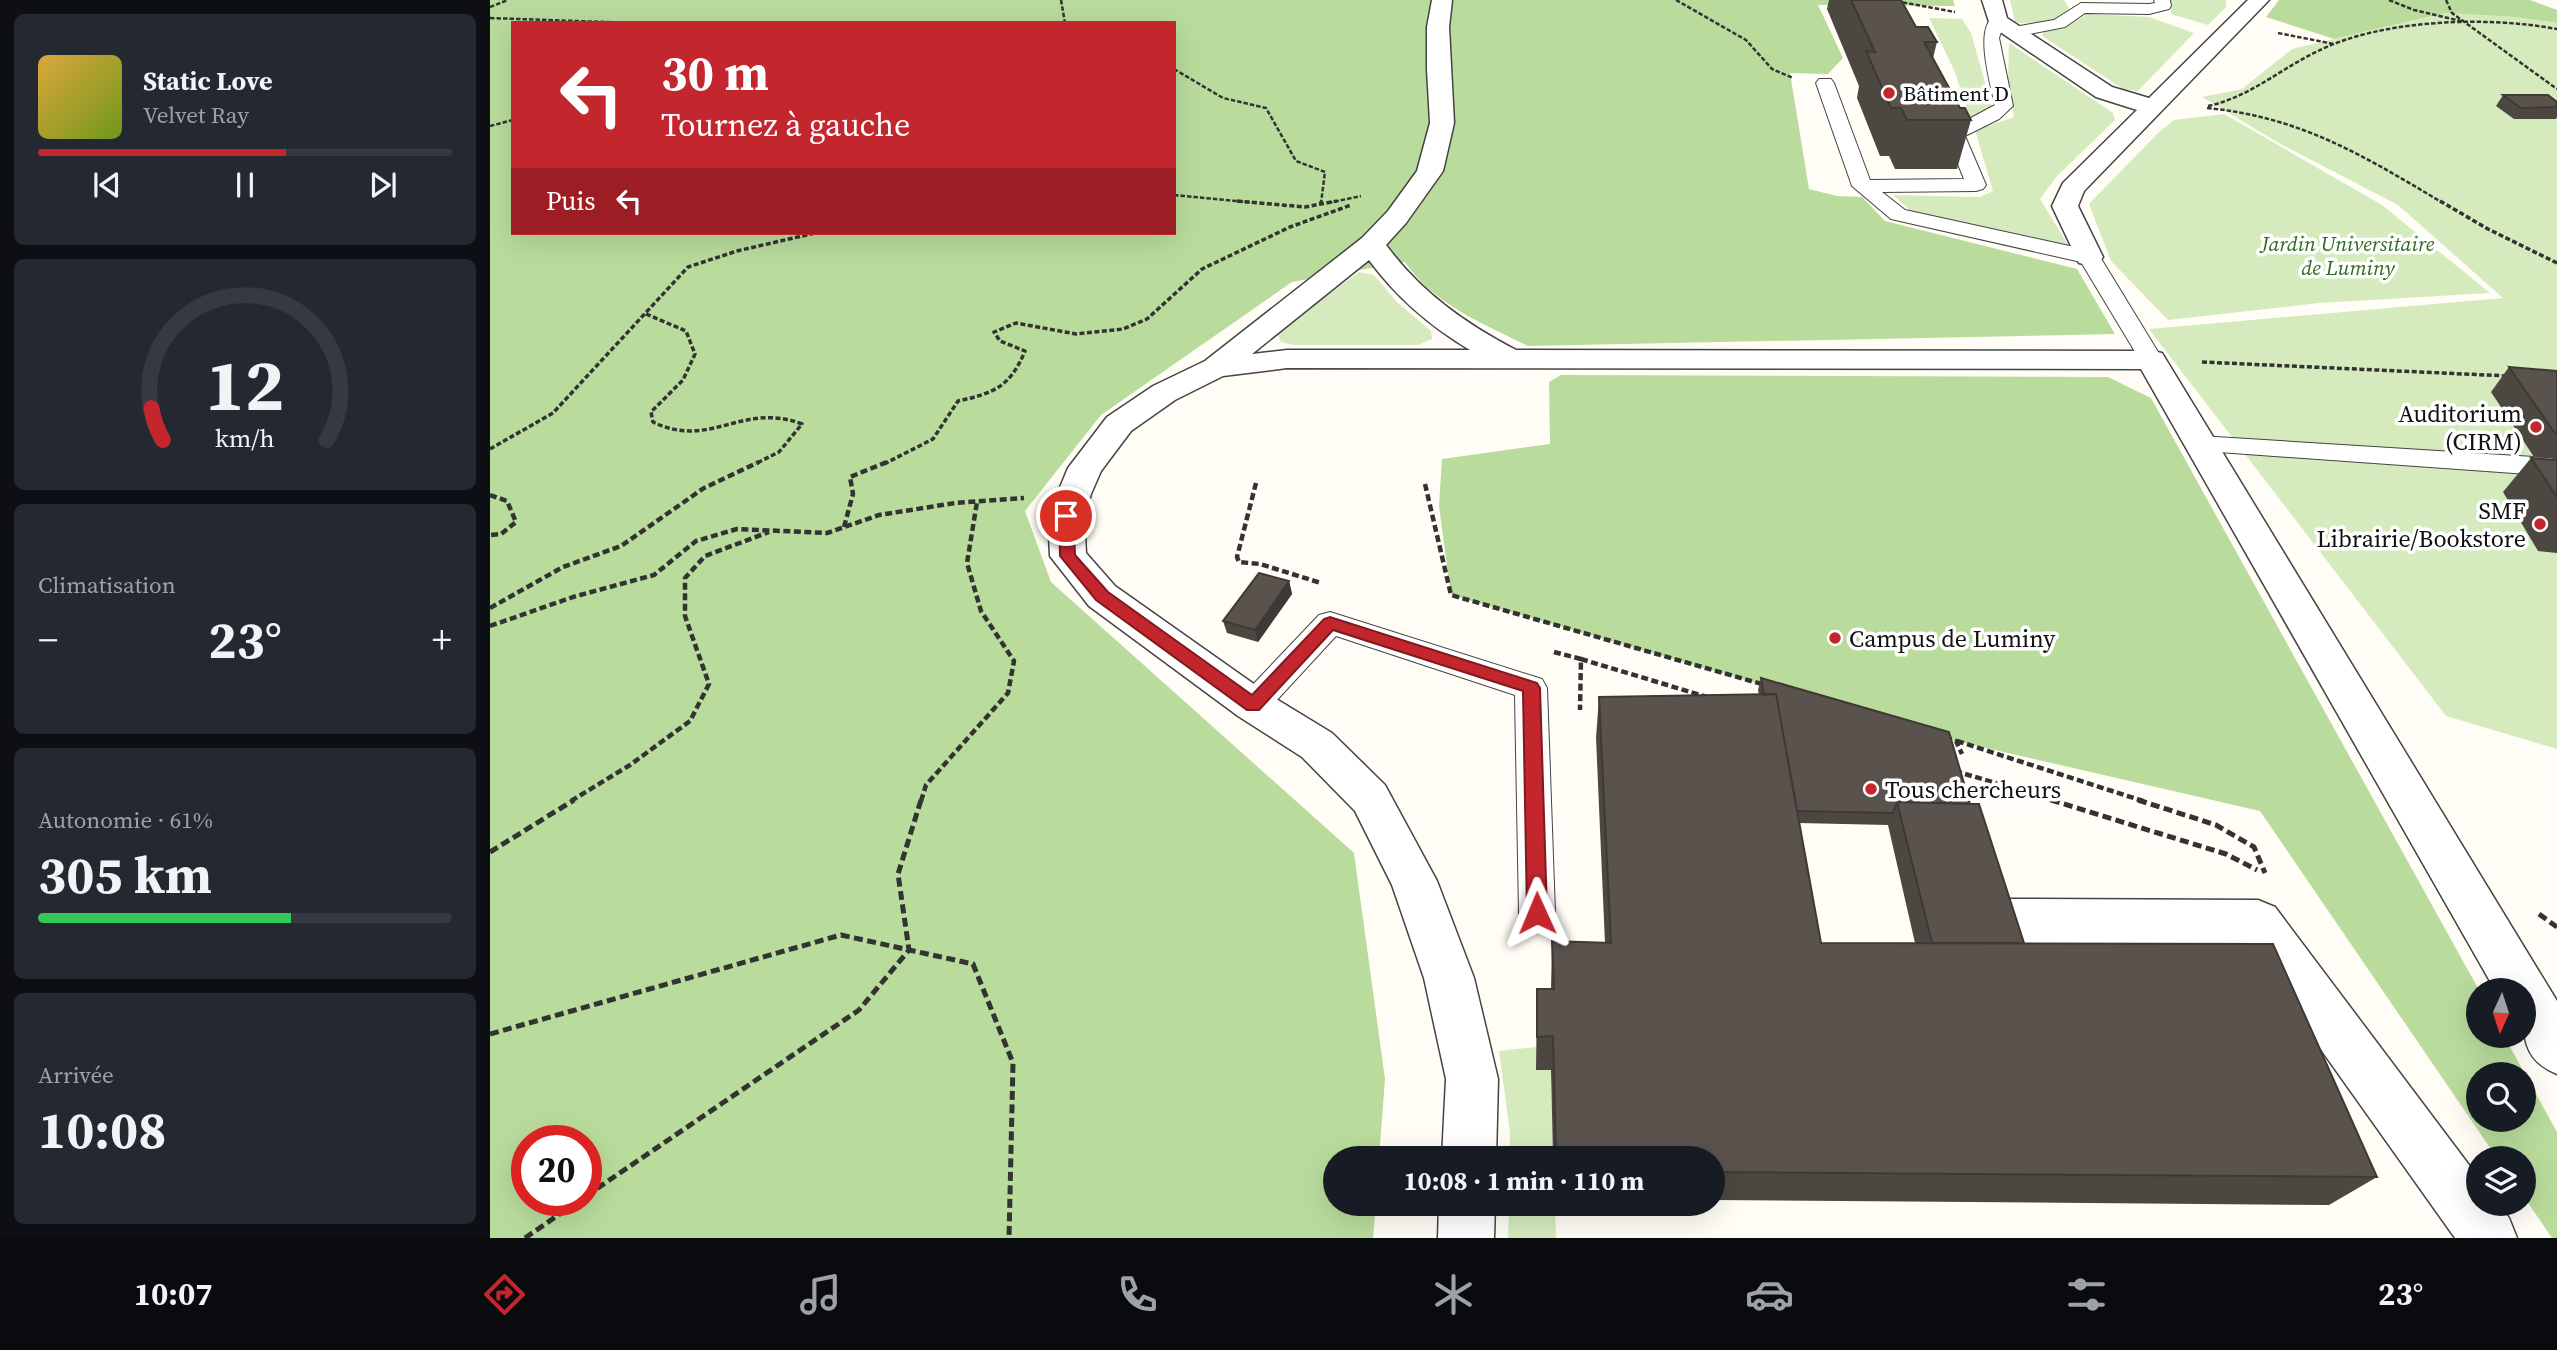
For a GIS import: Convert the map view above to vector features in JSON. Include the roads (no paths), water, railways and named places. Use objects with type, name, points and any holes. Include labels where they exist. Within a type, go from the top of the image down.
[{"type":"street","points":[[1442,0],[1438,27],[1442,123],[1430,171],[1410,186],[1372,244],[1216,368],[1164,393],[1119,424],[1085,468],[1066,516],[1068,556],[1102,596],[1253,705],[1317,746],[1370,798],[1414,881],[1450,978],[1472,1079],[1469,1146]]},
{"type":"street","points":[[2089,257],[2065,206],[2072,188],[2259,0]]},
{"type":"street","points":[[2001,18],[2104,92],[2153,107]]},
{"type":"street","points":[[1372,244],[1394,277],[1420,302],[1459,333],[1511,359]]},
{"type":"street","points":[[1216,368],[1287,359],[2151,360],[2515,978]]},
{"type":"street","points":[[2010,921],[2259,922],[2489,1238]]},
{"type":"street","points":[[2536,1013],[2557,1049]]},
{"type":"street","points":[[1466,1238],[1467,1216]]},
{"type":"lane","points":[[1862,186],[1976,185],[1955,135],[1963,128],[1997,115],[2004,106],[1991,38],[2001,18],[2059,24],[2081,8],[2148,9],[2163,6],[2162,0]]},
{"type":"lane","points":[[1825,83],[1862,186],[1898,215],[2089,257],[2151,360]]},
{"type":"lane","points":[[2200,444],[2551,467],[2557,478]]},
{"type":"lane","points":[[1253,705],[1330,623],[1531,688],[1537,913]]},
{"type":"place","name":"Bâtiment D","points":[[1889,93]]},
{"type":"place","name":"Auditorium (CIRM)","points":[[2536,427]]},
{"type":"place","name":"SMF Librairie/Bookstore","points":[[2540,524]]},
{"type":"place","name":"Campus de Luminy","points":[[1835,638]]},
{"type":"place","name":"Tous chercheurs","points":[[1871,789]]},
{"type":"park label","name":"Jardin Universitaire de Luminy","points":[[2348,255]]}]
